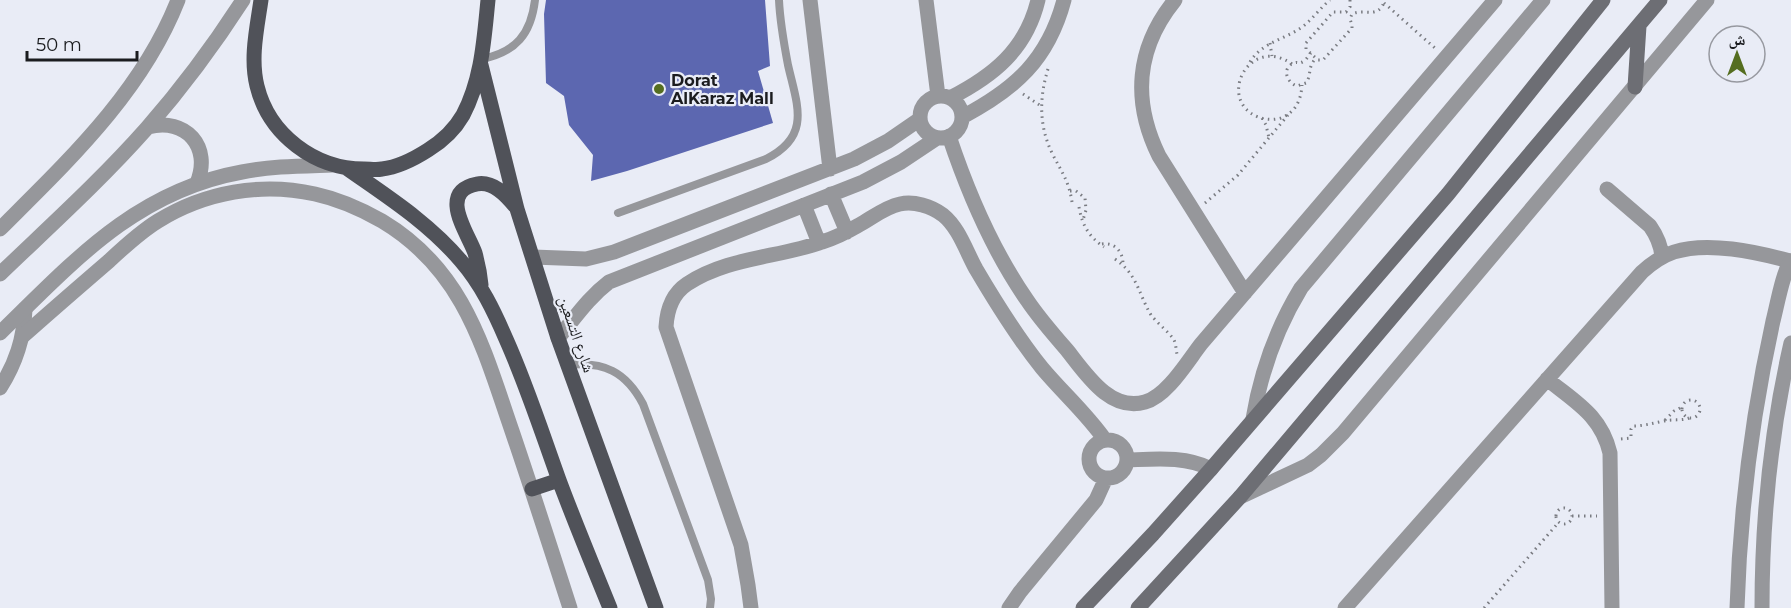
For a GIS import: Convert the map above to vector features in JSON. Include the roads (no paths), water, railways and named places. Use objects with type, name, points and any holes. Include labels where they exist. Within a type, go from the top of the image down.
[{"type":"main road","points":[[261,0],[253,54],[257,86],[269,116],[290,141],[316,159],[348,169],[381,170],[413,160],[441,142],[462,117],[475,86],[481,62],[488,0]]},
{"type":"main road","points":[[1083,608],[1211,469],[1448,194],[1603,0]]},
{"type":"main road","points":[[1138,608],[1240,497],[1660,0]]},
{"type":"main road","points":[[1635,87],[1639,26]]},
{"type":"main road","name":"شارع التسعين","points":[[481,62],[517,209],[558,338],[656,608]]},
{"type":"main road","points":[[348,169],[402,205],[417,218],[461,260],[482,287],[527,387],[559,480],[610,608]]},
{"type":"main road","points":[[482,287],[474,253],[457,212],[457,202],[462,193],[470,187],[480,184],[490,185],[499,190],[517,209]]},
{"type":"main road","points":[[532,489],[559,480]]},
{"type":"street","points":[[0,230],[82,147],[124,94],[154,51],[178,0]]},
{"type":"street","points":[[0,274],[111,168],[148,127],[206,55],[243,0]]},
{"type":"street","points":[[810,0],[830,169]]},
{"type":"street","points":[[926,0],[944,97]]},
{"type":"street","points":[[943,137],[928,134],[923,128],[920,119],[924,104],[930,99],[944,97],[982,80],[1010,56],[1021,41],[1038,0]]},
{"type":"street","points":[[962,117],[998,97],[1029,69],[1052,35],[1064,0]]},
{"type":"street","points":[[1175,0],[1156,27],[1149,44],[1141,79],[1144,119],[1159,156],[1245,293]]},
{"type":"street","points":[[943,137],[961,170],[991,237],[1028,301],[1074,359],[1107,395],[1131,404],[1144,402],[1156,397],[1166,389],[1201,344],[1495,0]]},
{"type":"street","points":[[1253,419],[1270,351],[1281,323],[1301,288],[1544,0]]},
{"type":"street","points":[[1240,497],[1308,465],[1343,433],[1707,0]]},
{"type":"street","points":[[558,338],[584,305],[609,282],[882,173],[943,137],[956,132],[961,125],[961,109],[956,103],[944,97]]},
{"type":"street","points":[[533,257],[571,259],[600,256],[830,169],[871,151],[920,119]]},
{"type":"street","points":[[148,127],[166,124],[174,126],[196,141],[200,149],[202,166],[197,183]]},
{"type":"street","points":[[0,333],[112,230],[161,199],[197,183],[241,172],[264,168],[332,165]]},
{"type":"street","points":[[23,336],[144,231],[174,212],[212,197],[246,190],[283,189],[321,195],[358,208],[392,227],[420,248],[447,279],[470,318],[489,365],[532,489],[570,608]]},
{"type":"street","points":[[1607,189],[1650,226],[1659,241],[1662,257]]},
{"type":"street","points":[[831,194],[847,232]]},
{"type":"street","points":[[751,608],[741,545],[666,327],[666,314],[670,302],[687,284],[705,274],[743,260],[819,243],[847,232],[886,209],[900,204],[930,207],[953,225],[990,293],[1024,344],[1105,440]]},
{"type":"street","points":[[804,205],[819,243]]},
{"type":"street","points":[[1345,608],[1642,272],[1662,257],[1684,249],[1720,248],[1790,261],[1766,353],[1751,436],[1741,524],[1737,608]]},
{"type":"street","points":[[0,388],[16,359],[23,336],[26,309]]},
{"type":"street","points":[[1762,608],[1764,535],[1772,452],[1791,343]]},
{"type":"street","points":[[1547,379],[1588,412],[1607,439],[1610,453],[1612,608]]},
{"type":"street","points":[[1105,440],[1114,440],[1126,451],[1128,460],[1121,474],[1114,478],[1106,478],[1091,469],[1089,460],[1096,444],[1105,440]]},
{"type":"street","points":[[1128,460],[1178,460],[1202,464],[1211,469]]},
{"type":"street","points":[[1008,608],[1096,500],[1106,478]]},
{"type":"lane","points":[[481,62],[505,52],[520,40],[530,25],[535,0]]},
{"type":"lane","points":[[618,213],[766,159],[784,147],[791,139],[796,129],[798,108],[784,42],[779,0]]},
{"type":"lane","points":[[568,365],[584,363],[599,365],[626,380],[636,391],[708,580],[710,608]]},
{"type":"place","name":"Dorat AlKaraz Mall","points":[[659,89]]}]
